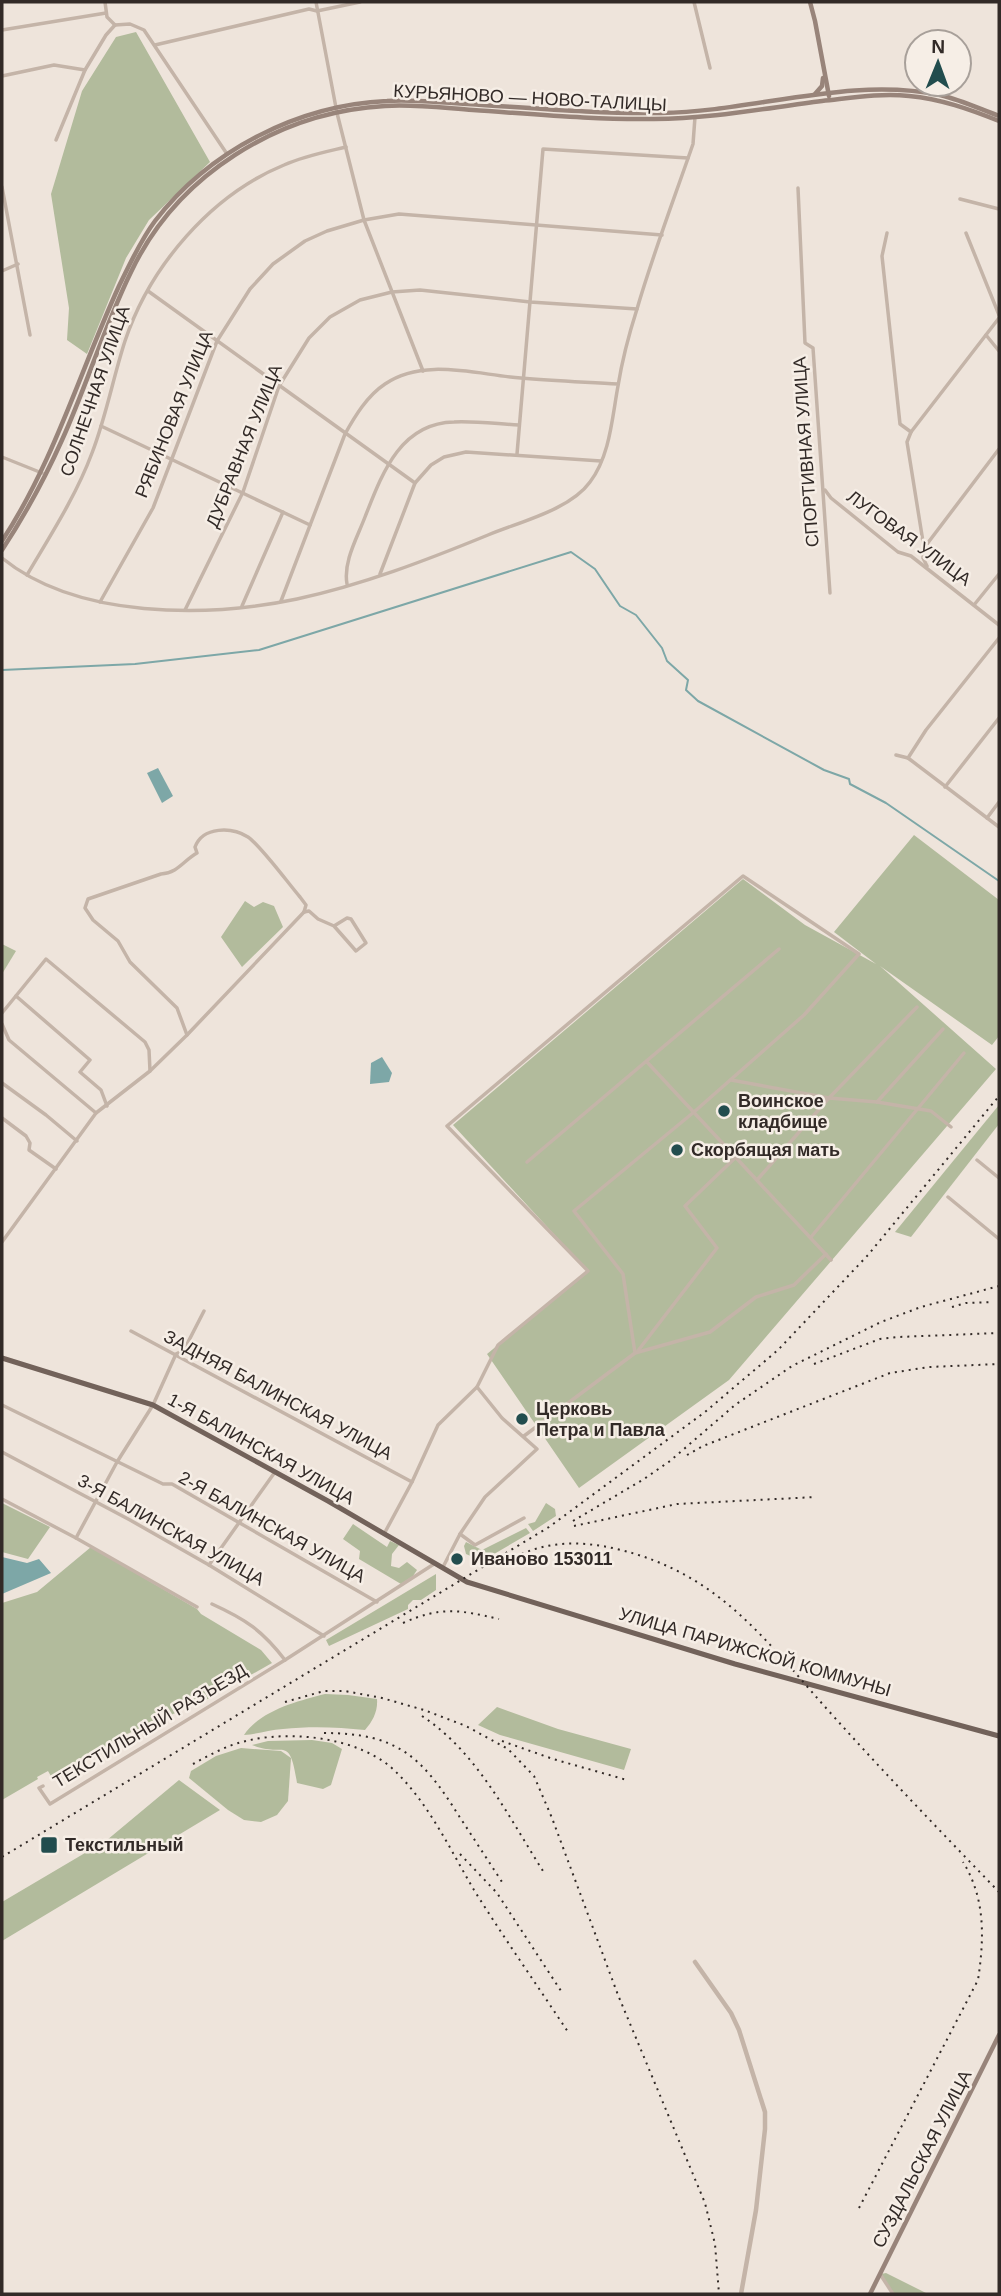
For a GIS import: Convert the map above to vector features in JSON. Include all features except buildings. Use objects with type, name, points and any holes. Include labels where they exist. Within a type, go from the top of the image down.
[{"type":"main road","points":[[810,2],[829,97]]},
{"type":"main road","points":[[823,66],[832,89],[855,92]]},
{"type":"main road","points":[[812,96],[822,86],[823,66]]},
{"type":"main road","name":"КУРЬЯНОВО — НОВО-ТАЛИЦЫ","points":[[337,110],[388,105],[657,120],[695,117],[855,92],[898,90],[940,95],[999,118]]},
{"type":"main road","name":"КУРЬЯНОВО — НОВО-ТАЛИЦЫ","points":[[2,550],[66,431],[122,291],[140,253],[157,227],[182,197],[228,156],[278,132],[366,102],[410,101],[664,113],[812,96],[883,95],[923,97],[999,118]]},
{"type":"main road","name":"КУРЬЯНОВО — НОВО-ТАЛИЦЫ","points":[[2,541],[43,474]]},
{"type":"main road","name":"1-Я БАЛИНСКАЯ УЛИЦА","points":[[2,1358],[153,1405],[442,1569]]},
{"type":"main road","name":"УЛИЦА ПАРИЖСКОЙ КОММУНЫ","points":[[442,1569],[467,1582],[735,1664],[999,1736]]},
{"type":"main road","name":"СУЗДАЛЬСКАЯ УЛИЦА","points":[[870,2294],[999,2035]]},
{"type":"street","points":[[105,2],[106,13],[115,25]]},
{"type":"street","points":[[316,2],[337,110],[363,220],[423,371]]},
{"type":"street","points":[[155,45],[309,9],[317,11],[360,2]]},
{"type":"street","points":[[694,2],[710,68]]},
{"type":"street","points":[[2,30],[106,13]]},
{"type":"street","points":[[56,140],[85,69],[106,35],[115,25],[135,25],[144,30],[155,45],[228,156]]},
{"type":"street","points":[[2,76],[54,65],[85,69]]},
{"type":"street","points":[[2,558],[27,575],[60,590],[100,602],[185,610],[243,606],[296,599],[380,574],[456,548],[567,503],[588,486],[602,461],[637,309],[688,158],[695,133],[695,117]]},
{"type":"street","name":"СОЛНЕЧНАЯ УЛИЦА","points":[[27,575],[80,481],[102,426],[125,340],[148,291],[165,263],[188,235],[234,193],[284,165],[346,147]]},
{"type":"street","points":[[517,454],[543,149],[688,158]]},
{"type":"street","points":[[2,187],[30,335]]},
{"type":"street","name":"СПОРТИВНАЯ УЛИЦА","points":[[798,188],[805,343],[813,348],[825,490],[830,593]]},
{"type":"street","points":[[960,198],[999,209]]},
{"type":"street","name":"РЯБИНОВАЯ УЛИЦА","points":[[100,602],[153,508],[217,341],[260,276],[288,251],[327,231],[363,220],[399,214],[662,235]]},
{"type":"street","points":[[887,233],[882,256],[900,424],[911,432]]},
{"type":"street","points":[[928,568],[923,558],[924,548],[907,442],[911,432],[999,317],[966,233]]},
{"type":"street","points":[[2,271],[18,264]]},
{"type":"street","name":"ДУБРАВНАЯ УЛИЦА","points":[[185,610],[243,492],[279,386],[309,338],[330,317],[360,300],[392,292],[420,290],[530,302],[637,309]]},
{"type":"street","points":[[148,291],[415,483]]},
{"type":"street","points":[[986,335],[999,351]]},
{"type":"street","points":[[281,601],[345,434],[372,394],[386,382],[423,371],[453,370],[618,384]]},
{"type":"street","points":[[347,584],[345,574],[380,478],[406,441],[415,433],[433,425],[455,422],[519,425]]},
{"type":"street","points":[[102,426],[310,525]]},
{"type":"street","points":[[924,548],[999,449]]},
{"type":"street","points":[[380,574],[415,483],[431,465],[449,455],[466,452],[517,454],[602,461]]},
{"type":"street","points":[[2,457],[43,474]]},
{"type":"street","name":"ЛУГОВАЯ УЛИЦА","points":[[825,490],[831,498],[898,552],[911,556],[928,568],[999,625]]},
{"type":"street","points":[[243,606],[283,512]]},
{"type":"street","points":[[976,606],[999,574]]},
{"type":"street","points":[[908,758],[926,730],[999,638]]},
{"type":"street","points":[[945,787],[999,718]]},
{"type":"street","points":[[896,755],[908,758],[999,827]]},
{"type":"street","points":[[987,818],[999,802]]},
{"type":"street","points":[[2,1242],[96,1113],[150,1071],[187,1035],[304,912],[306,905],[250,838],[220,830],[211,831],[198,841],[195,847],[197,853],[183,866],[168,874],[97,895],[85,903],[85,908],[93,920],[118,941],[131,962],[177,1007],[187,1035]]},
{"type":"street","points":[[384,1534],[438,1425],[477,1387],[498,1345],[588,1272],[447,1126],[743,876],[859,954],[804,1015],[694,1112],[574,1211],[623,1274],[635,1353]]},
{"type":"street","points":[[304,912],[309,911],[318,919],[334,926],[356,951],[366,943],[351,919],[346,918],[334,926]]},
{"type":"street","points":[[527,1162],[779,949]]},
{"type":"street","points":[[2,1013],[46,959],[145,1042],[149,1050],[150,1071]]},
{"type":"street","points":[[16,996],[90,1060],[80,1072],[101,1090],[107,1105]]},
{"type":"street","points":[[757,1180],[829,1098],[917,1007]]},
{"type":"street","points":[[2,1024],[9,1040],[96,1113]]},
{"type":"street","points":[[877,1102],[943,1029]]},
{"type":"street","points":[[811,1237],[964,1054]]},
{"type":"street","points":[[647,1062],[831,1259]]},
{"type":"street","points":[[731,1080],[829,1098],[917,1108],[931,1111],[951,1127]]},
{"type":"street","points":[[2,1083],[77,1141]]},
{"type":"street","points":[[2,1118],[26,1136],[30,1143],[29,1150],[56,1169]]},
{"type":"street","points":[[524,1436],[635,1353],[718,1248],[685,1206],[736,1157]]},
{"type":"street","points":[[977,1160],[999,1178]]},
{"type":"street","points":[[948,1196],[999,1239]]},
{"type":"street","points":[[635,1353],[710,1332],[756,1297],[794,1285],[826,1254]]},
{"type":"street","points":[[76,1538],[117,1462],[153,1405],[176,1354],[184,1350],[204,1311]]},
{"type":"street","name":"ЗАДНЯЯ БАЛИНСКАЯ УЛИЦА","points":[[131,1331],[412,1482]]},
{"type":"street","points":[[442,1569],[460,1534],[485,1497],[537,1449],[502,1418],[477,1387]]},
{"type":"street","name":"2-Я БАЛИНСКАЯ УЛИЦА","points":[[2,1405],[163,1484],[172,1484],[377,1602]]},
{"type":"street","name":"3-Я БАЛИНСКАЯ УЛИЦА","points":[[2,1452],[209,1564],[324,1636]]},
{"type":"street","points":[[209,1564],[275,1472]]},
{"type":"street","points":[[2,1499],[197,1606]]},
{"type":"street","points":[[460,1534],[475,1545],[524,1518]]},
{"type":"street","points":[[212,1604],[242,1617],[271,1642],[285,1660],[434,1564]]},
{"type":"street","name":"ТЕКСТИЛЬНЫЙ РАЗЪЕЗД","points":[[43,1786],[39,1788],[50,1804],[285,1660]]},
{"type":"street","points":[[695,1962],[736,2022],[765,2112],[756,2210],[741,2294]]},
{"type":"street","points":[[880,2274],[893,2294]]},
{"type":"green space","points":[[136,32],[210,162],[149,220],[126,258],[87,354],[67,340],[69,308],[51,194],[82,91],[116,37]]},
{"type":"green space","points":[[914,835],[999,900],[999,1036],[992,1045],[880,966],[996,1069],[729,1380],[579,1488],[487,1354],[588,1271],[453,1125],[743,879],[805,925],[876,964],[834,932]]},
{"type":"green space","points":[[245,901],[254,907],[263,902],[274,906],[283,927],[242,967],[221,937]]},
{"type":"green space","points":[[2,944],[16,951],[2,974]]},
{"type":"green space","points":[[999,1105],[999,1124],[911,1237],[895,1232]]},
{"type":"green space","points":[[2,1503],[50,1527],[28,1559],[2,1552]]},
{"type":"green space","points":[[546,1503],[555,1509],[556,1516],[533,1531],[528,1524],[535,1522]]},
{"type":"green space","points":[[353,1524],[387,1547],[390,1541],[399,1545],[392,1554],[391,1566],[399,1568],[407,1562],[417,1570],[413,1576],[401,1584],[359,1559],[360,1551],[343,1539]]},
{"type":"green space","points":[[526,1528],[530,1533],[482,1561],[466,1554],[466,1542],[482,1550]]},
{"type":"green space","points":[[91,1547],[261,1650],[272,1663],[210,1698],[127,1734],[52,1778],[48,1771],[2,1800],[2,1603],[37,1592]]},
{"type":"green space","points":[[436,1574],[436,1590],[421,1600],[413,1600],[408,1609],[329,1646],[326,1640]]},
{"type":"green space","points":[[325,1694],[377,1699],[373,1719],[365,1730],[303,1727],[244,1735],[251,1726],[270,1713],[292,1703]]},
{"type":"green space","points":[[497,1707],[558,1729],[631,1749],[624,1770],[500,1735],[478,1725]]},
{"type":"green space","points":[[312,1740],[332,1743],[342,1749],[331,1785],[323,1789],[297,1783],[288,1752],[252,1745],[268,1741]]},
{"type":"green space","points":[[241,1748],[281,1751],[291,1758],[288,1801],[277,1815],[261,1822],[244,1820],[189,1778],[191,1771],[216,1756]]},
{"type":"green space","points":[[179,1780],[220,1810],[2,1941],[2,1902],[107,1840]]},
{"type":"green space","points":[[886,2273],[928,2294],[894,2294],[881,2274]]},
{"type":"water","points":[[158,768],[173,796],[162,803],[147,773]]},
{"type":"water","points":[[382,1057],[392,1073],[389,1082],[370,1084],[371,1063]]},
{"type":"water","points":[[2,1557],[27,1563],[39,1559],[51,1573],[2,1594]]},
{"type":"waterway","points":[[2,670],[135,664],[259,650],[571,552],[595,569],[620,606],[636,615],[662,648],[667,661],[688,680],[686,690],[698,701],[824,770],[849,779],[850,784],[886,803],[999,881]]},
{"type":"railway","points":[[2,1857],[549,1527],[705,1412],[778,1350],[868,1255],[999,1096]]},
{"type":"railway","points":[[573,1521],[670,1461],[735,1405],[792,1366],[881,1322],[921,1307],[999,1286]]},
{"type":"railway","points":[[952,1307],[966,1303],[992,1302]]},
{"type":"railway","points":[[814,1364],[880,1339],[999,1333]]},
{"type":"railway","points":[[687,1455],[703,1446],[890,1373],[929,1367],[999,1364]]},
{"type":"railway","points":[[574,1526],[677,1504],[816,1497]]},
{"type":"railway","points":[[509,1560],[548,1546],[589,1544],[654,1560],[686,1575],[714,1594],[764,1638],[875,1762],[999,1892]]},
{"type":"railway","points":[[403,1623],[429,1614],[451,1611],[499,1619]]},
{"type":"railway","points":[[285,1702],[324,1691],[345,1691],[424,1710],[466,1726],[508,1749],[534,1776],[618,1995],[705,2203],[715,2244],[719,2294]]},
{"type":"railway","points":[[422,1716],[442,1731],[475,1766],[543,1871]]},
{"type":"railway","points":[[324,1733],[371,1738],[405,1752],[420,1764],[446,1795],[504,1885]]},
{"type":"railway","points":[[193,1764],[247,1741],[292,1736],[340,1743],[362,1750],[382,1761],[410,1787],[430,1814],[485,1908],[568,2032]]},
{"type":"railway","points":[[502,1741],[627,1780]]},
{"type":"railway","points":[[460,1854],[497,1893],[563,1994]]},
{"type":"railway","points":[[859,2208],[978,1980],[981,1920],[976,1890],[963,1862]]},
{"type":"place","name":"Воинское кладбище","points":[[724,1111]]},
{"type":"place","name":"Скорбящая мать","points":[[677,1150]]},
{"type":"place","name":"Церковь Петра и Павла","points":[[522,1419]]},
{"type":"place","name":"Иваново 153011","points":[[457,1559]]},
{"type":"place","name":"Текстильный","points":[[49,1845]]}]
